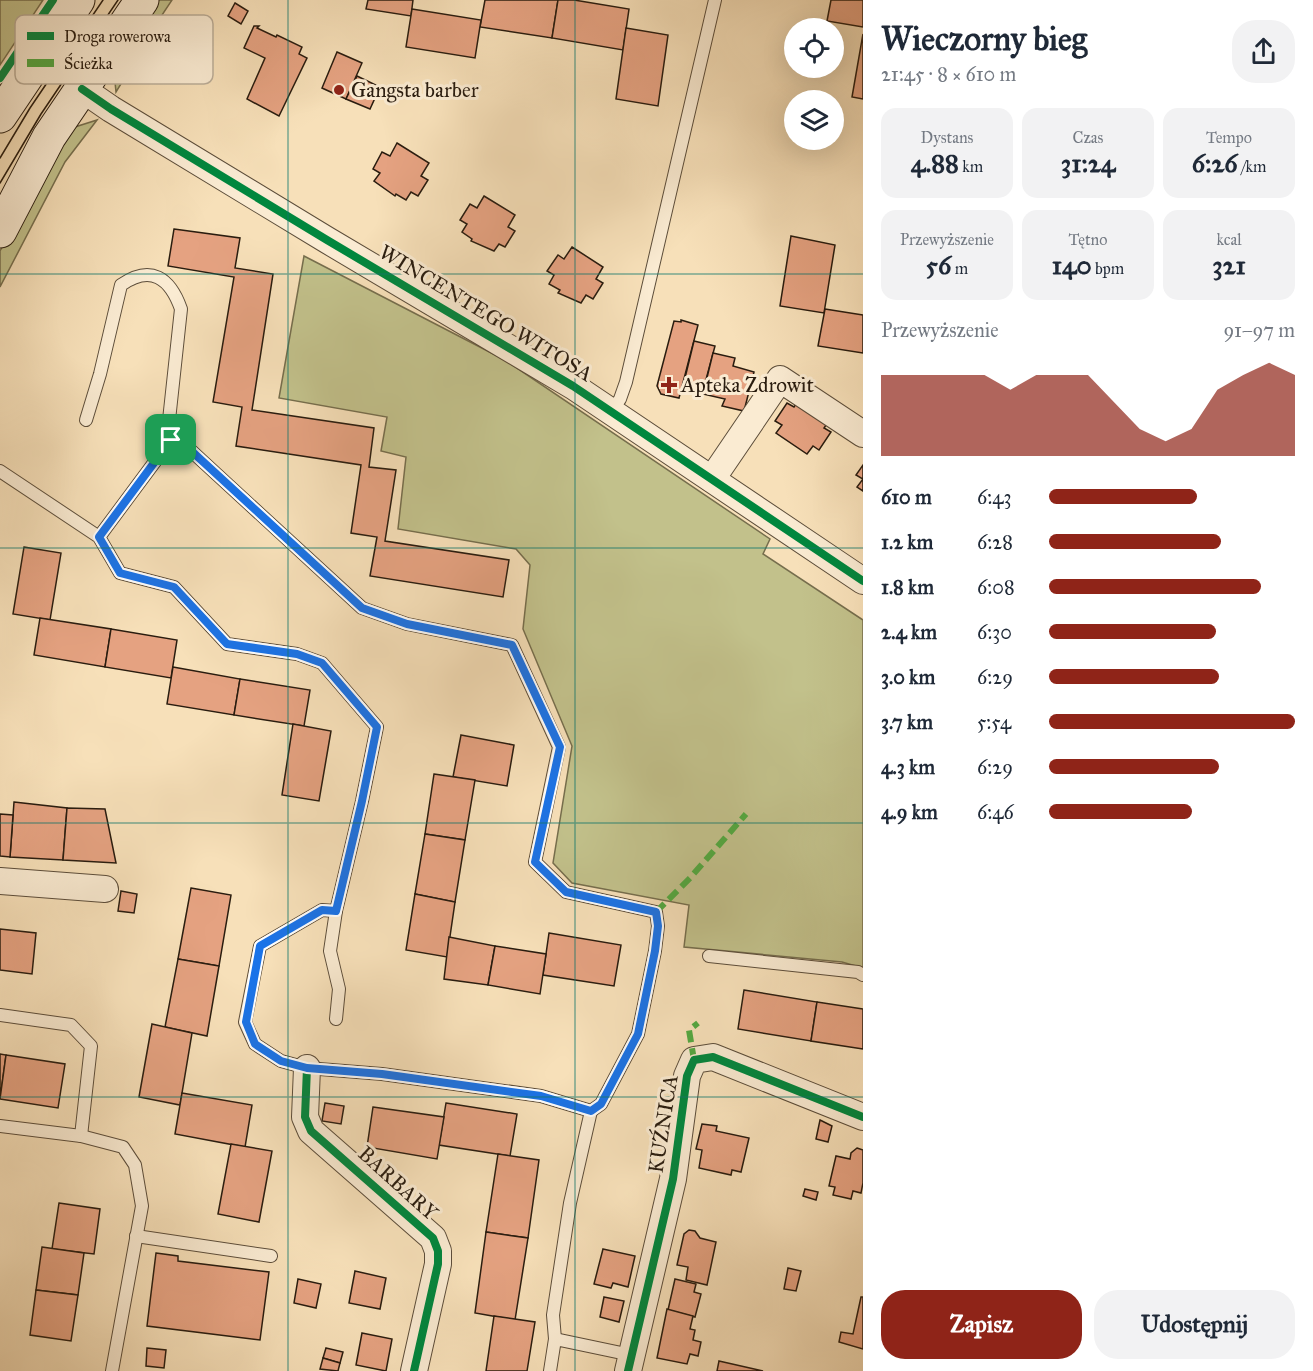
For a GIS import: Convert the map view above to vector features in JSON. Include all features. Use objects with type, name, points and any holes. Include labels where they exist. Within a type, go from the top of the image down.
[{"type":"street","points":[[68,15],[78,0]]},
{"type":"street","points":[[132,15],[142,0]]},
{"type":"street","points":[[0,116],[22,84]]},
{"type":"street","points":[[0,231],[49,137],[85,84]]},
{"type":"street","name":"WINCENTEGO WITOSA","points":[[82,89],[156,137],[612,411],[863,581]]},
{"type":"street","points":[[712,479],[780,379],[863,434]]},
{"type":"street","points":[[0,881],[105,889]]},
{"type":"street","name":"KUŹNICA","points":[[630,1363],[673,1179],[687,1076],[694,1060],[713,1057],[863,1117]]},
{"type":"street","name":"BARBARY","points":[[307,1068],[305,1117],[311,1131],[433,1238],[438,1251],[438,1264],[414,1371]]},
{"type":"lane","points":[[612,411],[620,399],[626,382],[715,0]]},
{"type":"lane","points":[[86,420],[100,374],[121,285],[134,276],[148,274],[159,277],[176,294],[181,309],[169,420],[171,440],[99,537]]},
{"type":"lane","points":[[171,440],[186,446],[362,608],[407,624],[512,645],[560,747],[535,862],[566,892],[656,912],[658,926],[655,951],[638,1034],[601,1104],[591,1111],[570,1203],[553,1315],[555,1339],[550,1371]]},
{"type":"lane","points":[[0,471],[99,537],[120,573],[174,587],[227,644],[297,654],[322,663],[377,727],[336,911],[330,951],[339,989],[336,1019]]},
{"type":"lane","points":[[336,911],[322,910],[260,946],[246,1022],[255,1044],[281,1061],[307,1068],[382,1074],[541,1096],[591,1111]]},
{"type":"lane","points":[[709,956],[858,972],[863,975]]},
{"type":"lane","points":[[0,1015],[71,1025],[91,1046],[81,1136]]},
{"type":"lane","points":[[0,1126],[81,1136],[123,1147],[135,1165],[142,1206],[112,1371]]},
{"type":"lane","points":[[136,1236],[271,1256]]},
{"type":"lane","points":[[555,1339],[630,1363]]},
{"type":"shaded area","points":[[0,0],[43,0],[33,15],[15,15],[15,42],[0,65]]},
{"type":"shaded area","points":[[159,0],[172,0],[162,15],[149,15]]},
{"type":"shaded area","points":[[115,84],[121,84],[116,92]]},
{"type":"shaded area","points":[[97,120],[65,162],[0,287],[0,251],[65,137],[75,127]]},
{"type":"shaded area","points":[[304,256],[505,360],[770,539],[763,554],[863,620],[863,968],[842,962],[684,947],[689,905],[572,883],[553,863],[572,746],[523,629],[530,565],[516,549],[398,529],[406,457],[381,451],[387,417],[279,398]]},
{"type":"building","points":[[368,0],[413,0],[411,16],[366,9]]},
{"type":"building","points":[[485,0],[558,0],[552,38],[480,27]]},
{"type":"building","points":[[558,0],[574,0],[629,9],[623,50],[552,38]]},
{"type":"building","points":[[831,0],[863,0],[863,27],[844,24],[844,18],[828,18]]},
{"type":"building","points":[[235,3],[248,11],[241,24],[228,16]]},
{"type":"building","points":[[412,9],[481,20],[475,58],[406,47]]},
{"type":"building","points":[[254,26],[259,26],[257,28],[302,47],[299,54],[307,58],[279,116],[247,99],[265,58],[244,48]]},
{"type":"building","points":[[626,28],[668,35],[658,106],[616,99]]},
{"type":"building","points":[[863,34],[863,99],[852,97]]},
{"type":"building","points":[[337,52],[362,63],[346,99],[322,88]]},
{"type":"building","points":[[357,76],[380,87],[370,109],[346,99]]},
{"type":"building","points":[[397,143],[429,163],[421,176],[428,180],[418,196],[411,192],[406,200],[396,194],[395,196],[374,181],[380,173],[373,169],[382,152],[390,156]]},
{"type":"building","points":[[484,196],[515,215],[508,227],[515,231],[505,247],[499,244],[494,251],[471,241],[472,239],[462,232],[467,224],[460,220],[470,204],[477,208]]},
{"type":"building","points":[[174,229],[240,238],[235,268],[273,274],[252,410],[374,428],[369,467],[396,470],[385,541],[509,560],[503,597],[370,576],[377,537],[351,533],[361,465],[236,446],[242,407],[213,402],[234,277],[168,266]]},
{"type":"building","points":[[791,236],[835,245],[824,313],[780,306]]},
{"type":"building","points":[[572,247],[603,267],[596,279],[603,283],[593,299],[586,295],[581,303],[558,293],[560,290],[549,284],[554,275],[547,271],[558,255],[564,259]]},
{"type":"building","points":[[825,309],[863,315],[863,353],[818,346]]},
{"type":"building","points":[[681,320],[698,325],[679,398],[661,394],[657,386],[674,321],[681,322]]},
{"type":"building","points":[[694,341],[715,346],[704,387],[684,382]]},
{"type":"building","points":[[713,353],[735,358],[733,366],[754,372],[744,411],[722,406],[725,399],[703,394]]},
{"type":"building","points":[[800,398],[831,418],[824,428],[831,432],[819,450],[813,446],[807,454],[776,433],[782,425],[775,421],[787,403],[794,407]]},
{"type":"building","points":[[863,465],[863,479],[856,475]]},
{"type":"building","points":[[863,479],[863,491],[857,487]]},
{"type":"building","points":[[24,547],[61,553],[50,620],[13,614]]},
{"type":"building","points":[[40,618],[111,629],[105,667],[34,655]]},
{"type":"building","points":[[111,629],[177,640],[171,678],[105,667]]},
{"type":"building","points":[[173,667],[240,679],[234,715],[167,704]]},
{"type":"building","points":[[240,679],[310,690],[304,726],[234,715]]},
{"type":"building","points":[[293,724],[331,731],[319,801],[282,795]]},
{"type":"building","points":[[461,735],[514,745],[507,786],[453,777]]},
{"type":"building","points":[[434,774],[475,780],[465,840],[425,834]]},
{"type":"building","points":[[14,802],[67,808],[63,860],[10,857]]},
{"type":"building","points":[[67,808],[105,809],[116,863],[63,860]]},
{"type":"building","points":[[0,814],[13,815],[10,857],[0,856]]},
{"type":"building","points":[[425,834],[465,840],[455,902],[415,894]]},
{"type":"building","points":[[191,888],[231,895],[219,966],[178,959]]},
{"type":"building","points":[[121,891],[137,894],[134,913],[118,911]]},
{"type":"building","points":[[415,894],[455,902],[447,957],[406,950]]},
{"type":"building","points":[[0,929],[36,933],[32,974],[0,970]]},
{"type":"building","points":[[549,933],[621,945],[614,986],[543,975]]},
{"type":"building","points":[[449,937],[495,946],[488,985],[444,979]]},
{"type":"building","points":[[495,946],[546,954],[540,994],[488,985]]},
{"type":"building","points":[[178,959],[219,966],[207,1036],[165,1027]]},
{"type":"building","points":[[744,990],[817,1002],[811,1041],[738,1029]]},
{"type":"building","points":[[817,1002],[863,1009],[863,1049],[811,1041]]},
{"type":"building","points":[[152,1024],[192,1033],[180,1105],[139,1097]]},
{"type":"building","points":[[0,1054],[6,1055],[0,1099]]},
{"type":"building","points":[[6,1055],[65,1064],[58,1108],[0,1099]]},
{"type":"building","points":[[182,1093],[252,1105],[245,1147],[175,1134]]},
{"type":"building","points":[[325,1103],[344,1106],[341,1124],[322,1121]]},
{"type":"building","points":[[446,1103],[517,1114],[510,1156],[439,1145]]},
{"type":"building","points":[[373,1107],[444,1117],[437,1159],[367,1147]]},
{"type":"building","points":[[820,1120],[832,1126],[828,1142],[816,1139]]},
{"type":"building","points":[[702,1124],[717,1126],[716,1131],[749,1138],[741,1172],[732,1170],[731,1175],[699,1168],[702,1150],[696,1149]]},
{"type":"building","points":[[231,1144],[272,1151],[259,1222],[218,1214]]},
{"type":"building","points":[[857,1148],[863,1150],[861,1193],[853,1191],[851,1199],[833,1195],[835,1187],[829,1186],[836,1156],[850,1159],[851,1153]]},
{"type":"building","points":[[498,1154],[539,1160],[528,1238],[486,1232]]},
{"type":"building","points":[[805,1189],[818,1192],[816,1200],[803,1196]]},
{"type":"building","points":[[59,1203],[100,1209],[94,1254],[52,1249]]},
{"type":"building","points":[[689,1230],[695,1231],[700,1238],[716,1242],[707,1285],[686,1280],[688,1267],[677,1265],[684,1234]]},
{"type":"building","points":[[486,1232],[528,1238],[515,1320],[475,1313]]},
{"type":"building","points":[[42,1247],[84,1253],[78,1295],[36,1290]]},
{"type":"building","points":[[603,1249],[635,1256],[628,1287],[613,1283],[611,1288],[594,1284]]},
{"type":"building","points":[[156,1253],[178,1256],[178,1261],[269,1272],[260,1340],[147,1326]]},
{"type":"building","points":[[788,1268],[801,1271],[796,1291],[784,1289]]},
{"type":"building","points":[[355,1271],[386,1278],[380,1309],[349,1303]]},
{"type":"building","points":[[298,1279],[321,1284],[316,1308],[294,1303]]},
{"type":"building","points":[[675,1279],[696,1284],[694,1292],[701,1294],[695,1317],[668,1310]]},
{"type":"building","points":[[36,1290],[78,1295],[71,1341],[30,1335]]},
{"type":"building","points":[[604,1297],[624,1301],[619,1322],[600,1317]]},
{"type":"building","points":[[861,1297],[863,1297],[863,1349],[839,1342],[841,1332],[853,1334]]},
{"type":"building","points":[[667,1309],[693,1316],[690,1329],[695,1330],[693,1340],[701,1342],[698,1356],[690,1354],[687,1364],[657,1358]]},
{"type":"building","points":[[494,1316],[535,1322],[527,1371],[486,1371]]},
{"type":"building","points":[[362,1333],[392,1339],[386,1371],[356,1365]]},
{"type":"building","points":[[147,1348],[166,1350],[164,1368],[146,1366]]},
{"type":"building","points":[[326,1348],[343,1352],[340,1363],[323,1358]]},
{"type":"building","points":[[323,1358],[340,1363],[338,1371],[320,1369]]},
{"type":"building","points":[[719,1361],[763,1371],[717,1371]]},
{"type":"tram line","points":[[93,15],[103,0]]},
{"type":"tram line","points":[[108,15],[118,0]]},
{"type":"tram line","points":[[0,158],[46,84]]},
{"type":"tram line","points":[[0,183],[61,84]]},
{"type":"marked path","points":[[656,912],[690,878],[746,814]]},
{"type":"marked path","points":[[694,1060],[689,1030],[698,1023]]},
{"type":"cycle path","points":[[43,15],[53,0]]},
{"type":"cycle path","points":[[0,78],[15,56]]},
{"type":"cycle path","points":[[82,89],[111,109],[327,240],[573,386],[863,581]]},
{"type":"cycle path","points":[[628,1371],[673,1179],[687,1076],[694,1060],[713,1057],[863,1117]]},
{"type":"cycle path","points":[[307,1068],[305,1117],[311,1131],[433,1238],[438,1251],[438,1264],[414,1371]]},
{"type":"place","name":"Gangsta barber","points":[[339,90]]},
{"type":"place","name":"Apteka Zdrowit","points":[[669,385]]},
{"type":"route","points":[[171,440],[186,446],[362,608],[407,624],[512,645],[560,747],[535,862],[566,892],[656,912],[658,926],[655,951],[638,1034],[601,1104],[591,1111],[541,1096],[382,1074],[307,1068],[281,1061],[255,1044],[246,1022],[260,946],[322,910],[336,911],[377,727],[322,663],[297,654],[227,644],[174,587],[120,573],[99,537],[171,440]]}]
